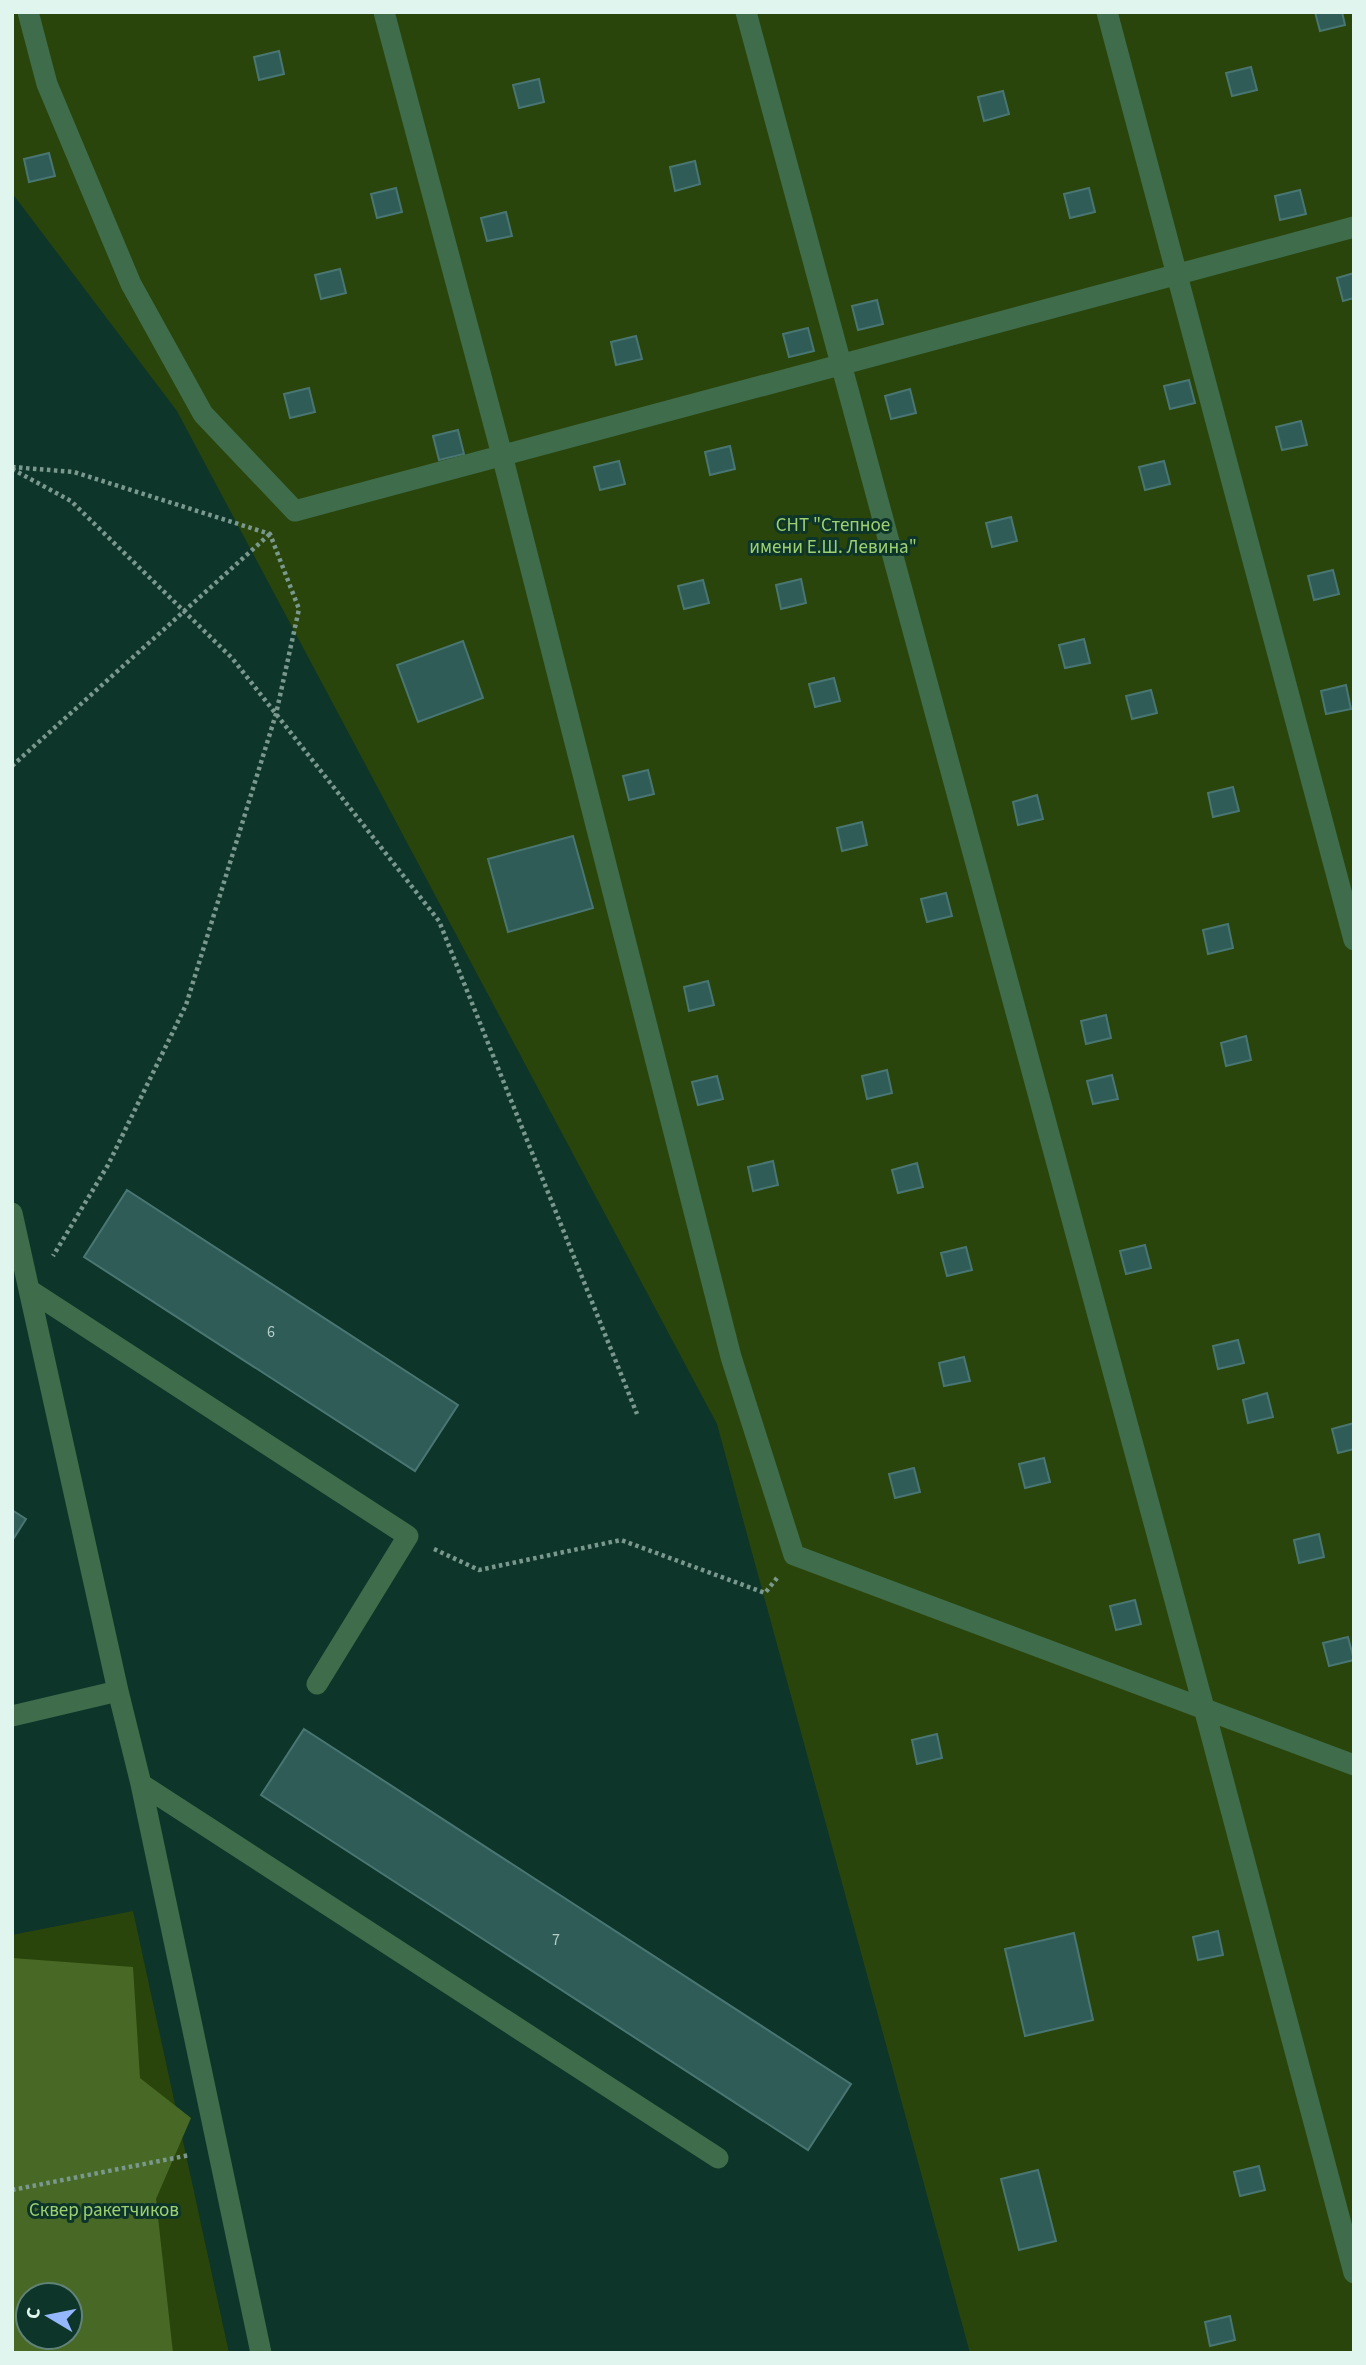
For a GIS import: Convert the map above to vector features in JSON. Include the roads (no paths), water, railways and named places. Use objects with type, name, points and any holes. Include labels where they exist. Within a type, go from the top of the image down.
[{"type":"street","points":[[28,12],[47,84],[131,284],[203,414],[295,511],[1354,227]]},
{"type":"street","points":[[384,12],[502,455],[731,1357],[794,1555],[1354,1765]]},
{"type":"street","points":[[746,12],[1205,1708],[1354,2273]]},
{"type":"street","points":[[1107,12],[1354,940]]},
{"type":"street","points":[[12,1213],[141,1784],[261,2353]]},
{"type":"street","points":[[31,1291],[408,1536],[317,1684]]},
{"type":"street","points":[[12,1716],[118,1691]]},
{"type":"street","points":[[141,1784],[718,2158]]},
{"type":"park label","name":"СНТ \"Степное имени Е.Ш. Левина\"","points":[[833,535]]},
{"type":"park label","name":"Сквер ракетчиков","points":[[104,2209]]}]
